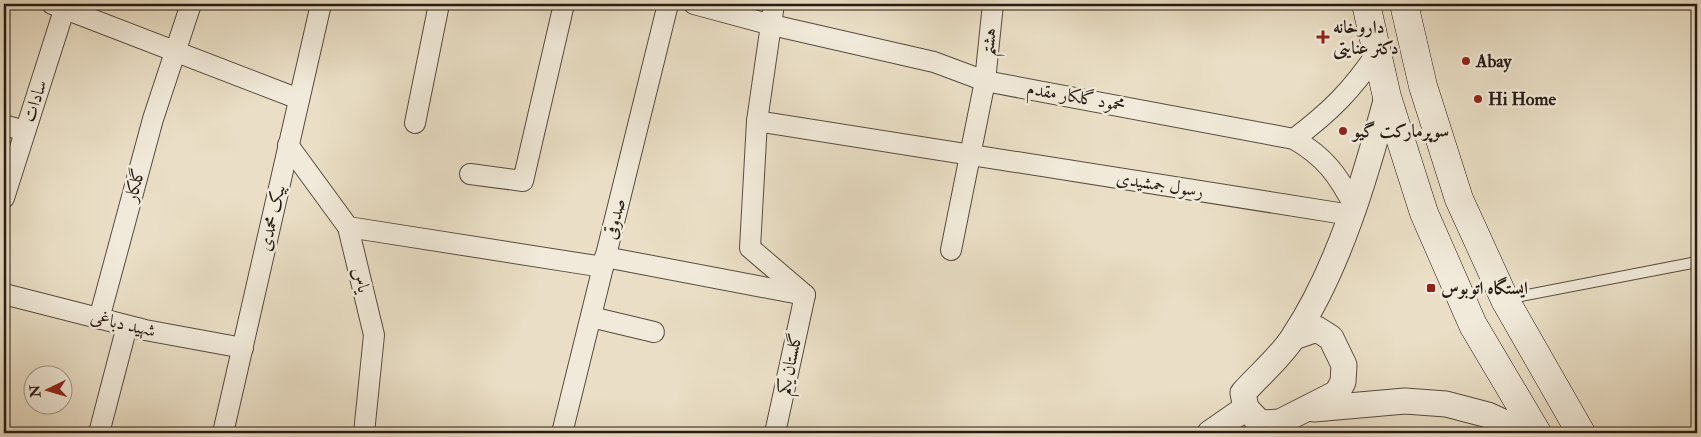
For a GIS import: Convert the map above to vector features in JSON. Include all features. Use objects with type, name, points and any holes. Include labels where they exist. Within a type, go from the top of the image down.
[{"type":"main road","points":[[1366,4],[1387,97],[1424,213],[1474,325],[1537,433]]},
{"type":"main road","points":[[1404,4],[1424,86],[1459,199],[1505,300],[1581,433]]},
{"type":"street","name":"گلکار","points":[[99,319],[153,119],[174,51],[192,4]]},
{"type":"street","name":"بیک محمدی","points":[[224,433],[321,4]]},
{"type":"street","points":[[415,123],[439,4]]},
{"type":"street","points":[[470,174],[523,181],[564,4]]},
{"type":"street","name":"صدوقی","points":[[562,433],[668,4]]},
{"type":"street","name":"محمود گلکار مقدم","points":[[694,4],[934,62],[985,81],[1294,138],[1327,162],[1342,182],[1352,211]]},
{"type":"street","points":[[774,4],[757,121],[750,248],[805,295]]},
{"type":"street","name":"هشتم","points":[[951,250],[985,81],[993,4]]},
{"type":"street","points":[[61,5],[299,99]]},
{"type":"street","name":"سادات","points":[[4,198],[61,5]]},
{"type":"street","points":[[1294,138],[1329,113],[1344,98],[1377,53]]},
{"type":"street","points":[[1387,97],[1372,153],[1340,248],[1294,337],[1243,393],[1246,408],[1260,423],[1280,422],[1404,400],[1446,404],[1488,415],[1526,433]]},
{"type":"street","name":"رسول جمشیدی","points":[[757,121],[970,156],[1352,211]]},
{"type":"street","points":[[4,125],[25,131]]},
{"type":"street","name":"یاس","points":[[288,145],[348,227],[374,335],[364,433]]},
{"type":"street","points":[[348,227],[604,262],[805,295]]},
{"type":"street","name":"شهید دباغی","points":[[4,294],[127,326],[243,348]]},
{"type":"street","name":"گلستان یکم","points":[[775,433],[805,295]]},
{"type":"street","points":[[591,317],[654,332]]},
{"type":"street","points":[[99,433],[127,326]]},
{"type":"street","points":[[1294,337],[1317,329],[1331,338],[1344,365],[1343,382],[1337,393],[1294,419]]},
{"type":"street","points":[[1210,433],[1246,408]]},
{"type":"lane","points":[[1505,300],[1697,262]]},
{"type":"place","name":"داروخانه دکتر عنایتی","points":[[1323,37]]},
{"type":"place","name":"Abay","points":[[1466,61]]},
{"type":"place","name":"Hi Home","points":[[1478,99]]},
{"type":"place","name":"سوپرمارکت گیو","points":[[1343,131]]},
{"type":"place","name":"ایستگاه اتوبوس","points":[[1431,288]]}]
